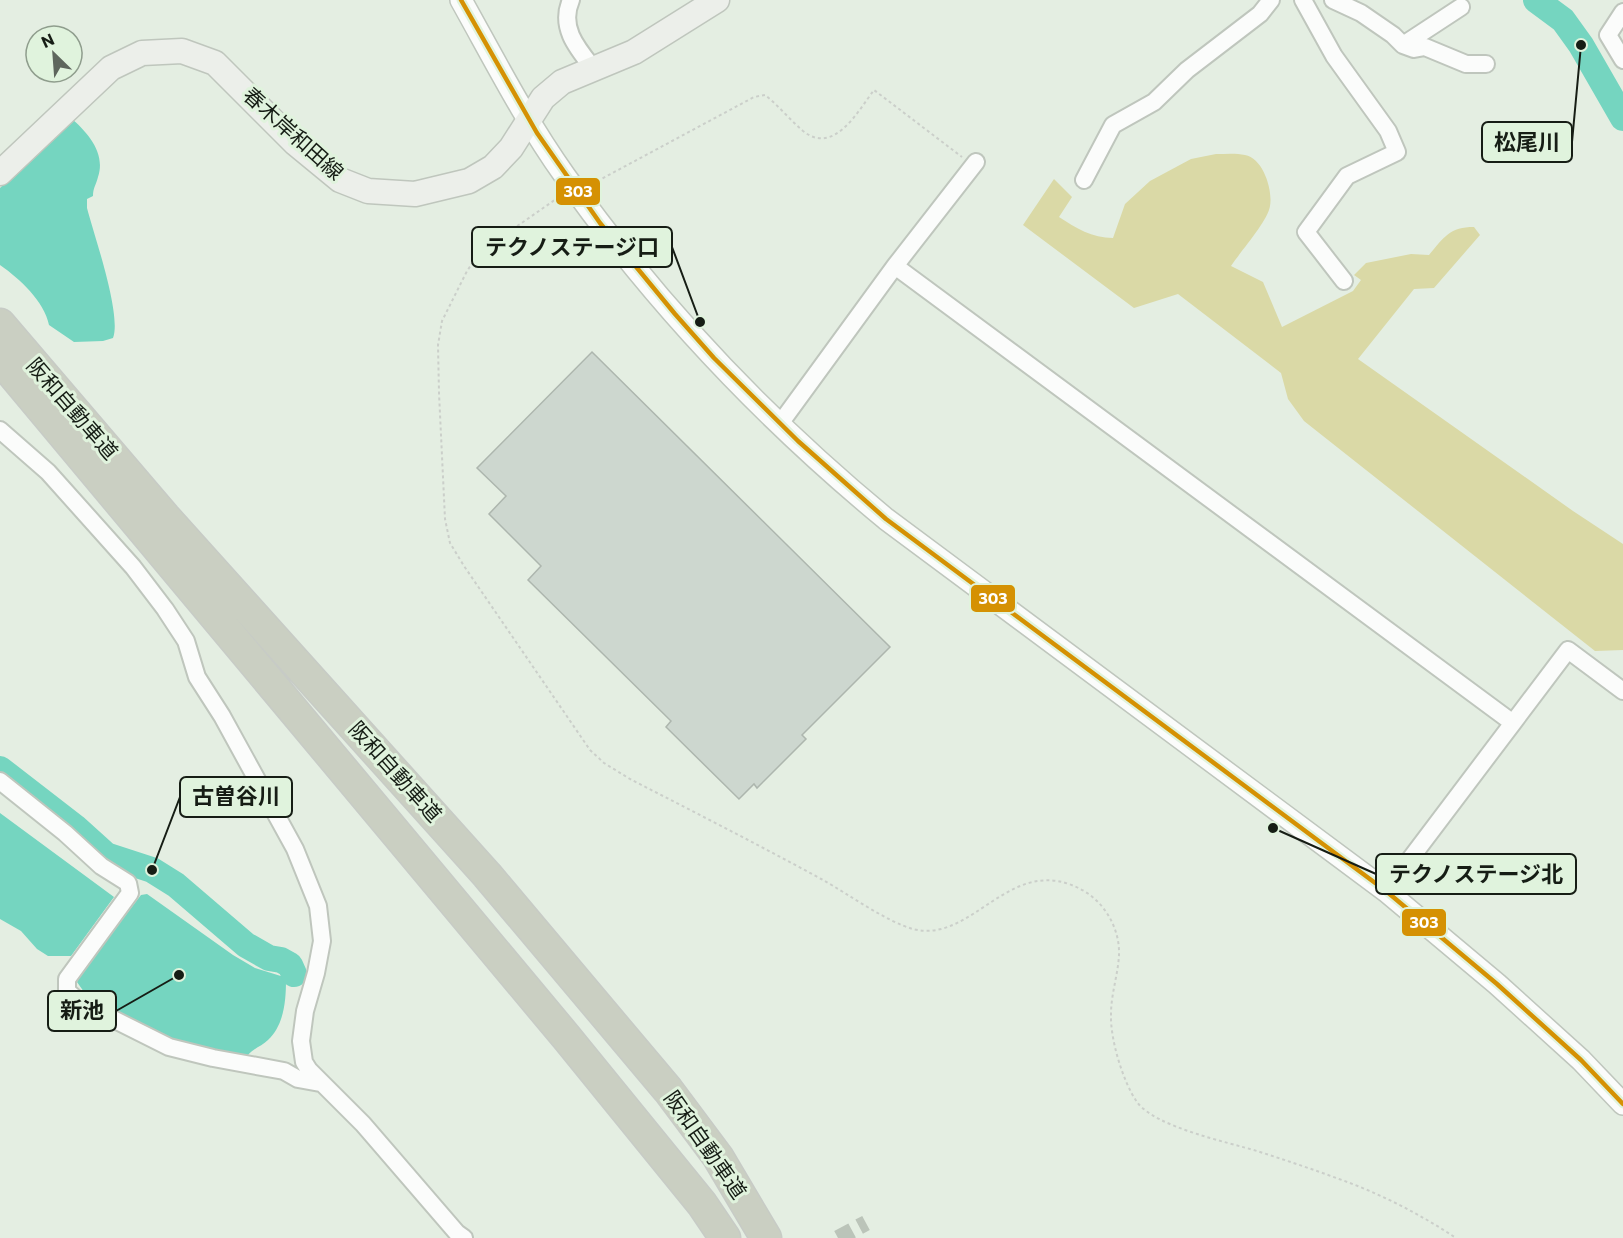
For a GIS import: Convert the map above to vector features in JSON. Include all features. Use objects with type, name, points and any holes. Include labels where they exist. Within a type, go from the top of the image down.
[{"type":"highway","name":"阪和自動車道","points":[[0,324],[165,517],[488,874],[654,1073],[718,1156],[766,1238]]},
{"type":"highway","name":"阪和自動車道","points":[[0,359],[559,1029],[702,1204],[725,1238]]},
{"type":"main road","name":"春木岸和田線","points":[[0,173],[111,68],[142,53],[182,51],[215,63],[295,143],[340,180],[368,191],[415,194],[470,181],[493,167],[530,121],[543,98],[562,82],[634,52],[717,0]]},
{"type":"street","points":[[461,0],[530,121],[575,190],[623,254],[730,375],[779,425],[834,476],[886,519],[1386,891],[1581,1060],[1623,1104]]},
{"type":"street","points":[[572,0],[568,8],[567,24],[571,38],[593,68]]},
{"type":"street","points":[[1084,180],[1113,125],[1154,102],[1187,70],[1260,14],[1271,0]]},
{"type":"street","points":[[1303,0],[1334,56],[1388,131],[1397,152],[1347,176],[1306,232],[1344,281]]},
{"type":"street","points":[[1333,0],[1361,13],[1394,35],[1403,45],[1414,49],[1425,47],[1466,63],[1486,64]]},
{"type":"street","points":[[1403,45],[1461,7]]},
{"type":"street","points":[[1623,12],[1608,35],[1623,60]]},
{"type":"street","points":[[779,425],[895,266],[976,162]]},
{"type":"street","points":[[895,266],[1513,723]]},
{"type":"street","points":[[0,430],[48,472],[133,567],[186,641],[197,677],[222,716],[295,849],[318,906],[322,941],[305,1011],[301,1041],[304,1062],[320,1083],[363,1124],[457,1233],[464,1238]]},
{"type":"street","points":[[1386,891],[1568,650],[1623,691]]},
{"type":"street","points":[[0,781],[65,833],[101,866],[128,883],[130,892],[67,979],[67,992],[81,1003],[169,1047],[284,1071],[298,1079],[320,1083]]},
{"type":"path","points":[[976,162],[962,157],[874,90],[846,127],[832,137],[818,139],[805,132],[765,96],[754,97],[590,185],[561,195],[500,237],[480,252],[467,271],[442,321],[438,345],[445,519],[450,543],[590,750],[604,763],[914,930],[933,931],[956,924],[1015,887],[1035,881],[1070,884],[1086,892],[1110,917],[1117,934],[1119,956],[1111,1016],[1114,1042],[1125,1075],[1138,1103],[1151,1115],[1175,1126],[1291,1161],[1343,1180],[1407,1210],[1456,1238]]},
{"type":"green space","points":[[1216,154],[1245,155],[1251,157],[1262,168],[1270,192],[1270,206],[1259,228],[1231,266],[1263,282],[1282,327],[1353,291],[1361,280],[1354,275],[1366,263],[1411,254],[1429,255],[1448,234],[1466,227],[1474,227],[1480,235],[1434,288],[1414,289],[1358,359],[1623,544],[1623,650],[1595,651],[1304,421],[1288,399],[1281,373],[1178,294],[1134,308],[1023,225],[1054,179],[1072,197],[1059,217],[1091,234],[1113,238],[1125,204],[1150,181],[1191,159]]},
{"type":"water","points":[[71,118],[94,144],[100,160],[93,196],[87,199],[87,208],[106,274],[114,312],[113,338],[103,341],[74,342],[49,325],[37,299],[0,265],[0,188]]},
{"type":"water","points":[[0,813],[114,897],[71,956],[48,956],[37,949],[21,931],[0,919]]},
{"type":"water","points":[[147,894],[233,955],[255,968],[284,977],[286,980],[285,1004],[278,1027],[268,1040],[248,1055],[184,1045],[167,1039],[91,997],[77,982],[81,973],[141,895]]},
{"type":"building","points":[[592,352],[890,647],[802,735],[806,739],[757,788],[754,784],[739,799],[666,727],[671,721],[528,580],[541,566],[489,514],[506,496],[477,468]]},
{"type":"waterway","points":[[1536,0],[1563,20],[1581,45],[1623,118]]},
{"type":"waterway","points":[[0,769],[75,827],[106,855],[152,870],[176,885],[246,945],[269,958],[281,960],[290,965],[294,974]]},
{"type":"tunnel","points":[[838,1238],[866,1223]]},
{"type":"transit line","name":"303","points":[[461,0],[537,133],[600,223],[714,358],[798,441],[886,519],[1386,891],[1497,984],[1581,1060],[1623,1104]]},
{"type":"place","name":"松尾川","points":[[1581,45]]},
{"type":"place","name":"テクノステージ口","points":[[700,322]]},
{"type":"place","name":"テクノステージ北","points":[[1273,828]]},
{"type":"place","name":"古曽谷川","points":[[152,870]]},
{"type":"place","name":"新池","points":[[179,975]]}]
